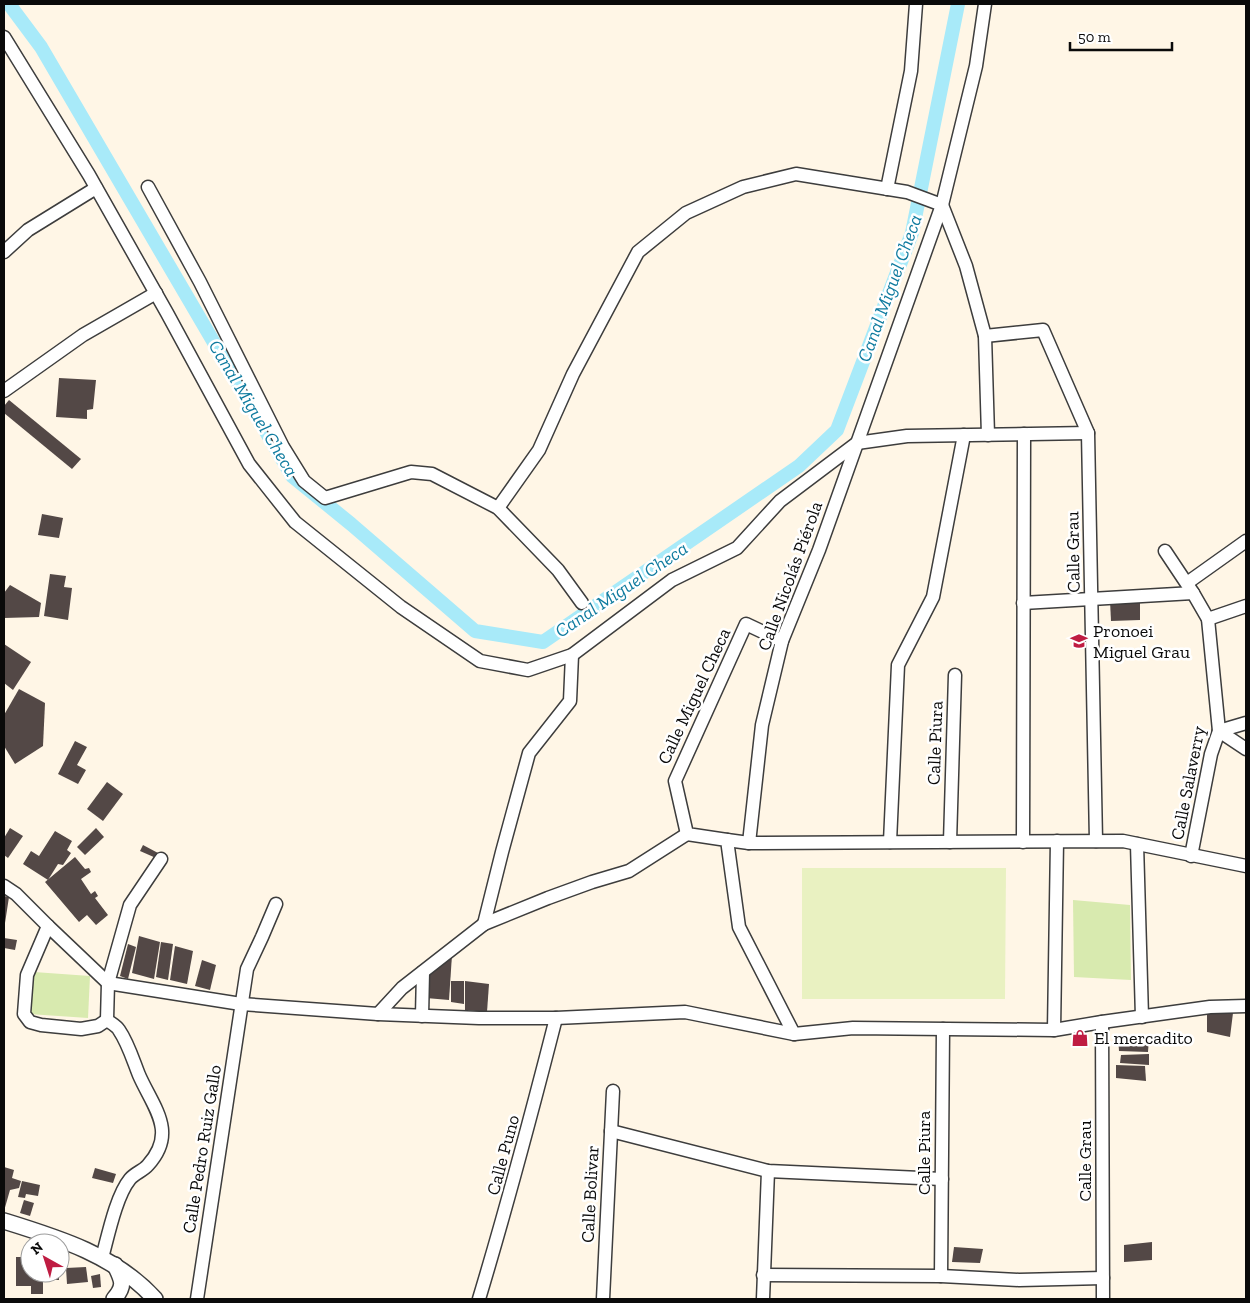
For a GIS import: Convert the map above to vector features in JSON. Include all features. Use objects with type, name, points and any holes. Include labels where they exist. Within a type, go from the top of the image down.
[{"type":"street","points":[[887,189],[911,71],[916,4]]},
{"type":"street","name":"Calle Nicolás Piérola","points":[[749,843],[762,725],[782,641],[819,550],[942,205],[976,66],[986,4]]},
{"type":"street","points":[[4,37],[96,188],[156,293],[249,464],[295,522],[401,607],[480,661],[528,670],[572,654],[672,580],[737,548],[780,501],[857,443],[907,436],[1088,433]]},
{"type":"street","points":[[498,508],[539,450],[572,374],[638,252],[686,213],[743,187],[796,174],[907,192],[942,205],[966,266],[985,336],[988,435]]},
{"type":"street","points":[[148,187],[200,282],[283,447],[304,481],[325,498],[411,472],[432,474],[498,508],[558,570],[582,603]]},
{"type":"street","points":[[4,252],[28,230],[96,188]]},
{"type":"street","points":[[4,391],[83,335],[156,293]]},
{"type":"street","name":"Calle Grau","points":[[985,336],[1043,330],[1088,433],[1096,841]]},
{"type":"street","points":[[1022,842],[1024,434]]},
{"type":"street","points":[[890,842],[898,665],[934,597],[964,435]]},
{"type":"street","points":[[1023,604],[1092,599],[1190,588],[1246,541]]},
{"type":"street","name":"Calle Salaverry","points":[[1164,551],[1190,588],[1208,619],[1218,731],[1211,754],[1191,856]]},
{"type":"street","points":[[1208,619],[1246,606]]},
{"type":"street","name":"Calle Miguel Checa","points":[[687,834],[675,781],[746,624],[782,641]]},
{"type":"street","points":[[484,924],[528,753],[570,701],[572,654]]},
{"type":"street","name":"Calle Piura","points":[[950,842],[954,675]]},
{"type":"street","points":[[1218,731],[1246,723]]},
{"type":"street","points":[[1218,731],[1246,749]]},
{"type":"street","points":[[378,1014],[402,988],[484,924],[548,898],[629,871],[687,834],[749,843],[1122,841],[1246,866]]},
{"type":"street","points":[[727,840],[739,927],[794,1034]]},
{"type":"street","points":[[1054,1030],[1057,842]]},
{"type":"street","points":[[1137,844],[1142,1016]]},
{"type":"street","points":[[108,1020],[108,983],[130,905],[160,859]]},
{"type":"street","points":[[4,886],[16,894],[108,983],[241,1004],[378,1014],[479,1018],[556,1018],[685,1012],[794,1034],[853,1028],[1054,1030],[1142,1016],[1246,1006]]},
{"type":"street","name":"Calle Pedro Ruiz Gallo","points":[[197,1299],[247,969],[276,904]]},
{"type":"street","points":[[48,926],[27,975],[24,1014],[30,1022],[36,1024],[81,1029],[98,1026],[108,1020]]},
{"type":"street","points":[[416,1016],[423,972]]},
{"type":"street","points":[[402,988],[398,993],[400,1006],[416,1016]]},
{"type":"street","name":"Calle Puno","points":[[479,1299],[506,1208],[556,1018]]},
{"type":"street","points":[[102,1258],[119,1199],[130,1178],[147,1166],[157,1153],[162,1139],[162,1123],[157,1110],[118,1028],[108,1020]]},
{"type":"street","name":"Calle Grau","points":[[1102,1022],[1103,1299]]},
{"type":"street","name":"Calle Piura","points":[[941,1276],[942,1029]]},
{"type":"street","name":"Calle Bolivar","points":[[603,1299],[613,1091]]},
{"type":"street","points":[[611,1131],[768,1171],[942,1179]]},
{"type":"street","points":[[763,1299],[768,1171]]},
{"type":"street","points":[[4,1221],[54,1237],[102,1258],[133,1278],[155,1299]]},
{"type":"street","points":[[114,1299],[120,1293],[123,1283],[115,1265]]},
{"type":"street","points":[[763,1275],[941,1276],[1019,1280],[1103,1278]]},
{"type":"green space","points":[[802,868],[1006,868],[1005,999],[802,999]]},
{"type":"green space","points":[[1073,900],[1130,905],[1131,980],[1074,977]]},
{"type":"green space","points":[[34,972],[90,976],[88,1018],[29,1014]]},
{"type":"building","points":[[59,378],[96,380],[93,409],[87,410],[87,419],[56,417]]},
{"type":"building","points":[[9,400],[81,459],[72,469],[4,413],[4,406]]},
{"type":"building","points":[[42,514],[63,518],[59,538],[38,535]]},
{"type":"building","points":[[50,574],[66,576],[64,587],[72,588],[68,620],[44,616]]},
{"type":"building","points":[[10,585],[41,603],[39,617],[4,618],[4,593]]},
{"type":"building","points":[[1140,600],[1140,620],[1111,621],[1110,601]]},
{"type":"building","points":[[4,644],[31,662],[13,690],[4,683]]},
{"type":"building","points":[[19,689],[45,703],[43,746],[15,764],[4,746],[4,715]]},
{"type":"building","points":[[75,741],[87,747],[77,765],[86,770],[78,784],[58,774]]},
{"type":"building","points":[[107,782],[123,794],[103,821],[87,809]]},
{"type":"building","points":[[10,828],[23,836],[8,858],[4,855],[4,838]]},
{"type":"building","points":[[96,828],[104,837],[85,855],[77,847]]},
{"type":"building","points":[[55,831],[72,841],[67,850],[71,853],[63,865],[58,864],[48,880],[23,864],[31,851],[39,856]]},
{"type":"building","points":[[143,845],[158,853],[156,858],[140,851]]},
{"type":"building","points":[[75,857],[85,869],[89,868],[91,872],[81,879],[91,894],[95,891],[98,896],[95,898],[108,915],[96,925],[87,915],[79,922],[45,882]]},
{"type":"building","points":[[4,896],[9,897],[5,923],[4,923]]},
{"type":"building","points":[[139,936],[160,942],[154,979],[132,973]]},
{"type":"building","points":[[4,938],[17,940],[15,950],[4,948]]},
{"type":"building","points":[[161,942],[173,944],[168,980],[156,977]]},
{"type":"building","points":[[128,944],[136,947],[128,979],[120,976]]},
{"type":"building","points":[[175,946],[193,951],[187,984],[170,980]]},
{"type":"building","points":[[452,955],[449,1000],[426,998],[429,971]]},
{"type":"building","points":[[202,960],[216,965],[210,990],[195,986]]},
{"type":"building","points":[[451,981],[464,981],[464,1004],[451,1002]]},
{"type":"building","points":[[465,981],[489,984],[487,1012],[465,1010]]},
{"type":"building","points":[[1207,1013],[1233,1013],[1230,1037],[1207,1032]]},
{"type":"building","points":[[1118,1037],[1149,1038],[1148,1052],[1119,1051]]},
{"type":"building","points":[[1149,1054],[1149,1065],[1120,1063],[1121,1055]]},
{"type":"building","points":[[1116,1065],[1145,1066],[1146,1081],[1116,1078]]},
{"type":"building","points":[[4,1167],[14,1170],[12,1178],[21,1181],[19,1188],[10,1190],[4,1211]]},
{"type":"building","points":[[95,1168],[116,1174],[113,1183],[92,1178]]},
{"type":"building","points":[[22,1181],[40,1185],[38,1196],[26,1194],[25,1198],[18,1197]]},
{"type":"building","points":[[24,1200],[34,1203],[30,1216],[20,1213]]},
{"type":"building","points":[[1152,1242],[1152,1260],[1124,1262],[1124,1245]]},
{"type":"building","points":[[954,1247],[983,1249],[980,1263],[952,1262]]},
{"type":"building","points":[[16,1257],[20,1257],[20,1283],[43,1283],[43,1294],[31,1294],[31,1286],[16,1286]]},
{"type":"building","points":[[86,1267],[88,1282],[67,1284],[70,1283],[70,1268]]},
{"type":"building","points":[[100,1274],[101,1287],[93,1288],[91,1276]]},
{"type":"waterway","name":"Canal Miguel Checa","points":[[9,4],[41,47],[292,476],[351,524],[475,631],[543,642],[799,466],[837,430],[912,233],[958,4]]},
{"type":"place","name":"Pronoei Miguel Grau","points":[[1079,641]]},
{"type":"place","name":"El mercadito","points":[[1080,1038]]}]
